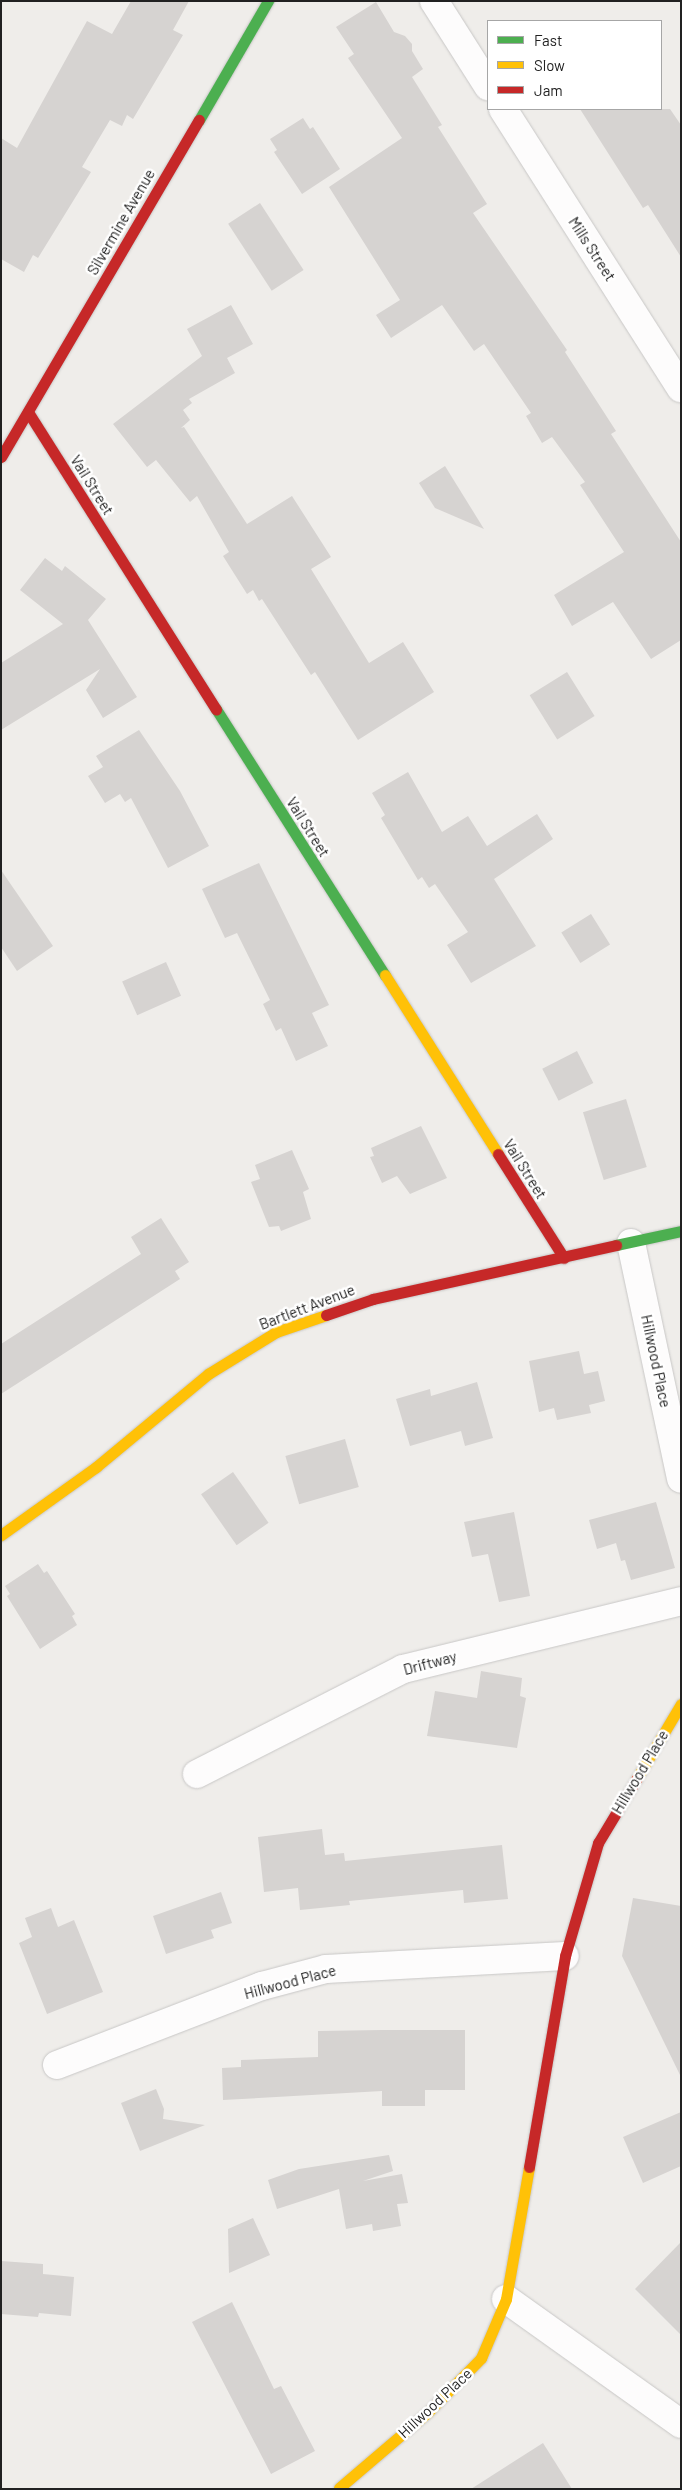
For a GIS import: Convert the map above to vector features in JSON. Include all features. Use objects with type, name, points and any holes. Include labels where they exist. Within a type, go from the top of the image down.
[{"type":"street","name":"Silvermine Avenue","points":[[1,457],[268,1]]},
{"type":"street","points":[[434,1],[487,84]]},
{"type":"street","name":"Mills Street","points":[[503,110],[681,388]]},
{"type":"street","name":"Vail Street","points":[[28,412],[564,1258]]},
{"type":"street","name":"Bartlett Avenue","points":[[1,1535],[96,1468],[208,1374],[276,1332],[373,1298],[564,1258],[681,1231]]},
{"type":"street","name":"Hillwood Place","points":[[631,1243],[681,1479]]},
{"type":"street","name":"Driftway","points":[[197,1774],[403,1669],[681,1601]]},
{"type":"street","name":"Hillwood Place","points":[[339,2488],[428,2412],[481,2358],[506,2299],[565,1956],[598,1842],[681,1704]]},
{"type":"street","name":"Hillwood Place","points":[[57,2065],[262,1986],[326,1969],[565,1956]]},
{"type":"street","points":[[506,2299],[681,2424]]},
{"type":"building","points":[[131,1],[189,1],[173,30],[183,35],[133,119],[127,115],[122,126],[110,120],[82,167],[91,172],[38,258],[33,255],[24,272],[1,259],[1,138],[17,148],[87,21],[112,34]]},
{"type":"building","points":[[376,2],[394,32],[405,36],[412,44],[412,51],[423,69],[412,77],[442,125],[438,127],[487,204],[473,213],[567,350],[565,352],[616,431],[611,434],[681,542],[681,640],[651,659],[613,602],[572,626],[554,595],[624,552],[580,485],[585,482],[552,437],[542,443],[526,416],[531,413],[484,344],[474,351],[442,305],[391,338],[376,315],[400,300],[329,187],[402,138],[348,58],[354,54],[336,27]]},
{"type":"building","points":[[670,109],[681,125],[681,257],[648,205],[643,208],[581,110]]},
{"type":"building","points":[[303,118],[310,129],[313,127],[340,169],[302,194],[274,152],[277,150],[270,139]]},
{"type":"building","points":[[260,203],[304,270],[272,291],[228,224]]},
{"type":"building","points":[[231,305],[253,344],[227,358],[235,373],[189,399],[192,403],[183,410],[190,420],[181,428],[184,427],[247,524],[292,496],[331,557],[311,569],[369,663],[403,642],[434,692],[358,740],[315,672],[311,675],[262,599],[259,601],[253,590],[247,594],[223,556],[229,552],[197,496],[190,502],[156,460],[147,467],[113,424],[202,356],[187,329]]},
{"type":"building","points":[[445,466],[484,529],[435,508],[419,483]]},
{"type":"building","points":[[45,558],[62,571],[65,566],[106,599],[88,620],[137,697],[103,718],[86,690],[100,669],[1,730],[1,663],[63,624],[20,590]]},
{"type":"building","points":[[567,672],[595,716],[557,739],[530,695]]},
{"type":"building","points":[[139,730],[180,791],[209,846],[168,868],[131,798],[125,802],[120,794],[105,803],[88,776],[103,767],[96,756]]},
{"type":"building","points":[[408,772],[442,832],[468,816],[487,846],[537,814],[553,839],[494,879],[536,946],[471,983],[447,945],[468,932],[435,884],[429,888],[422,877],[418,880],[381,818],[385,815],[372,793]]},
{"type":"building","points":[[259,863],[329,1005],[312,1013],[328,1046],[296,1061],[281,1028],[276,1031],[263,1004],[270,1000],[237,933],[225,938],[202,889]]},
{"type":"building","points":[[1,870],[53,946],[17,971],[1,947]]},
{"type":"building","points":[[591,914],[610,945],[580,963],[561,933]]},
{"type":"building","points":[[166,962],[181,996],[137,1015],[122,982]]},
{"type":"building","points":[[577,1051],[593,1083],[559,1101],[542,1069]]},
{"type":"building","points":[[626,1099],[647,1167],[604,1180],[583,1112]]},
{"type":"building","points":[[421,1126],[447,1178],[410,1194],[397,1176],[382,1183],[370,1157],[374,1156],[371,1148]]},
{"type":"building","points":[[292,1150],[309,1189],[303,1192],[311,1219],[281,1231],[279,1226],[269,1227],[251,1182],[260,1179],[255,1165]]},
{"type":"building","points":[[161,1218],[189,1262],[175,1271],[180,1279],[1,1394],[1,1344],[141,1254],[131,1237]]},
{"type":"building","points":[[579,1351],[584,1374],[598,1371],[605,1401],[589,1405],[591,1413],[557,1420],[554,1408],[539,1412],[529,1361]]},
{"type":"building","points":[[477,1382],[493,1438],[465,1446],[461,1431],[410,1446],[396,1399],[430,1389],[431,1396]]},
{"type":"building","points":[[345,1439],[359,1487],[299,1504],[285,1456]]},
{"type":"building","points":[[233,1472],[269,1523],[237,1545],[201,1494]]},
{"type":"building","points":[[656,1502],[675,1568],[631,1580],[625,1560],[621,1561],[616,1543],[597,1549],[589,1520]]},
{"type":"building","points":[[514,1512],[530,1596],[499,1602],[488,1554],[472,1557],[464,1522]]},
{"type":"building","points":[[38,1564],[44,1573],[47,1571],[75,1614],[72,1616],[77,1625],[40,1649],[7,1596],[10,1594],[5,1586]]},
{"type":"building","points":[[481,1671],[522,1678],[520,1696],[526,1698],[517,1748],[427,1736],[435,1691],[477,1698]]},
{"type":"building","points":[[322,1829],[325,1855],[344,1853],[345,1861],[502,1845],[508,1899],[464,1903],[463,1890],[349,1901],[350,1905],[300,1910],[298,1888],[264,1892],[258,1837]]},
{"type":"building","points":[[221,1892],[232,1923],[211,1930],[214,1938],[166,1954],[153,1916]]},
{"type":"building","points":[[633,1898],[681,1906],[681,2077],[622,1956]]},
{"type":"building","points":[[51,1908],[58,1927],[74,1920],[103,1992],[47,2014],[19,1943],[32,1937],[25,1918]]},
{"type":"building","points":[[465,2030],[465,2090],[425,2090],[425,2106],[382,2106],[382,2091],[223,2100],[222,2068],[241,2067],[241,2060],[318,2057],[318,2031]]},
{"type":"building","points":[[156,2089],[164,2109],[163,2119],[205,2125],[140,2151],[121,2103]]},
{"type":"building","points":[[681,2112],[681,2166],[643,2183],[623,2137]]},
{"type":"building","points":[[389,2155],[393,2171],[363,2181],[402,2174],[408,2203],[397,2204],[401,2226],[373,2231],[372,2224],[346,2229],[339,2189],[277,2209],[268,2180],[299,2169]]},
{"type":"building","points":[[253,2218],[270,2255],[229,2273],[228,2229]]},
{"type":"building","points":[[681,2242],[681,2335],[635,2289]]},
{"type":"building","points":[[1,2261],[43,2264],[43,2274],[74,2277],[71,2316],[39,2313],[38,2317],[1,2314]]},
{"type":"building","points":[[232,2302],[274,2389],[281,2386],[315,2451],[271,2474],[192,2322]]},
{"type":"building","points":[[543,2443],[572,2489],[471,2489]]},
{"type":"traffic: fast","points":[[199,120],[268,1]]},
{"type":"traffic: fast","points":[[216,709],[385,975]]},
{"type":"traffic: fast","points":[[616,1245],[681,1231]]},
{"type":"traffic: slow","points":[[385,975],[498,1154]]},
{"type":"traffic: slow","points":[[1,1535],[96,1467],[208,1374],[276,1332],[326,1315]]},
{"type":"traffic: slow","points":[[637,1778],[681,1704]]},
{"type":"traffic: slow","points":[[339,2488],[428,2412],[481,2358],[506,2299],[529,2167]]},
{"type":"traffic: jam","points":[[1,457],[199,120]]},
{"type":"traffic: jam","points":[[28,412],[216,709]]},
{"type":"traffic: jam","points":[[498,1154],[564,1258]]},
{"type":"traffic: jam","points":[[326,1315],[373,1299],[616,1245]]},
{"type":"traffic: jam","points":[[529,2167],[565,1956],[598,1843],[637,1778]]}]
